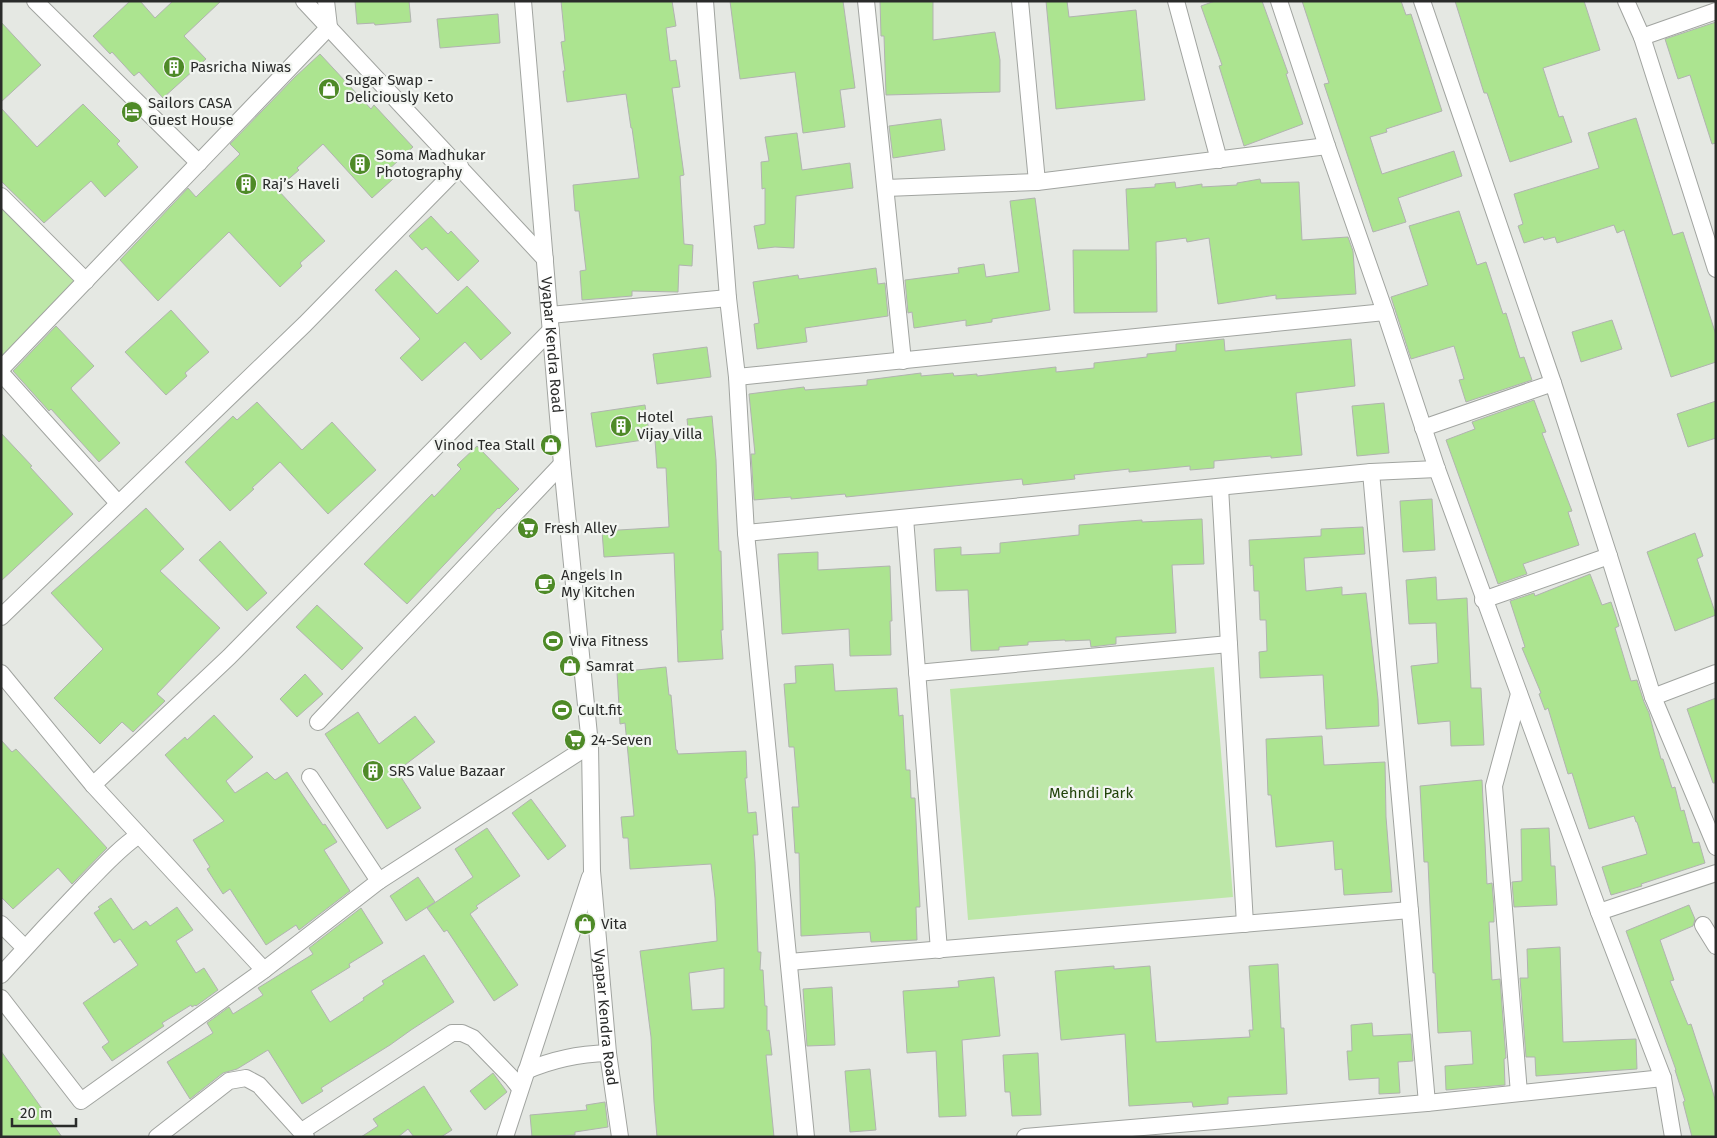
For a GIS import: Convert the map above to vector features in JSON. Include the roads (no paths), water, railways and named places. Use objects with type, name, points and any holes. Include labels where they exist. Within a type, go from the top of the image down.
[{"type":"street","points":[[35,1],[199,163]]},
{"type":"street","points":[[304,1],[545,259]]},
{"type":"street","points":[[326,1],[329,27]]},
{"type":"street","name":"Vyapar Kendra Road","points":[[524,1],[562,464],[590,745],[592,871],[608,1053],[620,1137]]},
{"type":"street","points":[[705,1],[728,298],[738,377],[746,533],[806,1137]]},
{"type":"street","points":[[866,1],[904,361]]},
{"type":"street","points":[[1020,1],[1037,182]]},
{"type":"street","points":[[1176,1],[1220,160]]},
{"type":"street","points":[[1279,1],[1437,470],[1483,600],[1663,1078],[1673,1137]]},
{"type":"street","points":[[1422,1],[1552,383],[1653,697],[1716,848]]},
{"type":"street","points":[[1626,1],[1642,37],[1716,269]]},
{"type":"street","points":[[1642,37],[1716,12]]},
{"type":"street","points":[[1,369],[329,27]]},
{"type":"street","points":[[886,188],[1037,182],[1327,146]]},
{"type":"street","points":[[1,616],[305,324],[460,166]]},
{"type":"street","points":[[1,196],[86,281]]},
{"type":"street","points":[[94,785],[229,657],[551,323],[728,298]]},
{"type":"street","points":[[738,377],[1385,312]]},
{"type":"street","points":[[1,373],[118,503]]},
{"type":"street","points":[[1423,428],[1552,383]]},
{"type":"street","points":[[318,722],[562,464]]},
{"type":"street","points":[[746,533],[1371,472],[1437,470]]},
{"type":"street","points":[[1371,472],[1426,1103]]},
{"type":"street","points":[[1220,487],[1246,924]]},
{"type":"street","points":[[905,518],[939,950]]},
{"type":"street","points":[[1483,600],[1609,556]]},
{"type":"street","points":[[917,673],[1229,644]]},
{"type":"street","points":[[1,673],[94,785],[264,970]]},
{"type":"street","points":[[1653,697],[1716,673]]},
{"type":"street","points":[[1518,694],[1494,786],[1519,1093]]},
{"type":"street","points":[[1,998],[81,1101],[264,970],[379,881],[590,745]]},
{"type":"street","points":[[310,777],[379,881]]},
{"type":"street","points":[[1,975],[100,869],[126,844],[139,835]]},
{"type":"street","points":[[506,1137],[520,1088],[592,871]]},
{"type":"street","points":[[1599,912],[1716,873]]},
{"type":"street","points":[[789,962],[1410,910]]},
{"type":"street","points":[[1,924],[25,948]]},
{"type":"street","points":[[1703,925],[1716,946]]},
{"type":"street","points":[[157,1137],[229,1081],[246,1078],[259,1084],[304,1134],[452,1033],[462,1033],[473,1038],[520,1088]]},
{"type":"street","points":[[526,1071],[566,1057],[581,1054],[608,1053]]},
{"type":"street","points":[[1025,1137],[1426,1103],[1663,1078]]},
{"type":"place","name":"Pasricha Niwas","points":[[174,67]]},
{"type":"place","name":"Sugar Swap - Deliciously Keto","points":[[329,89]]},
{"type":"place","name":"Sailors CASA Guest House","points":[[132,112]]},
{"type":"place","name":"Soma Madhukar Photography","points":[[360,164]]},
{"type":"place","name":"Raj’s Haveli","points":[[246,184]]},
{"type":"place","name":"Hotel Vijay Villa","points":[[621,426]]},
{"type":"place","name":"Vinod Tea Stall","points":[[551,445]]},
{"type":"place","name":"Fresh Alley","points":[[528,528]]},
{"type":"place","name":"Angels In My Kitchen","points":[[545,584]]},
{"type":"place","name":"Viva Fitness","points":[[553,641]]},
{"type":"place","name":"Samrat","points":[[570,666]]},
{"type":"place","name":"Cult.fit","points":[[562,710]]},
{"type":"place","name":"24-Seven","points":[[575,740]]},
{"type":"place","name":"SRS Value Bazaar","points":[[373,771]]},
{"type":"place","name":"Vita","points":[[585,924]]},
{"type":"park label","name":"Mehndi Park","points":[[1091,793]]}]
